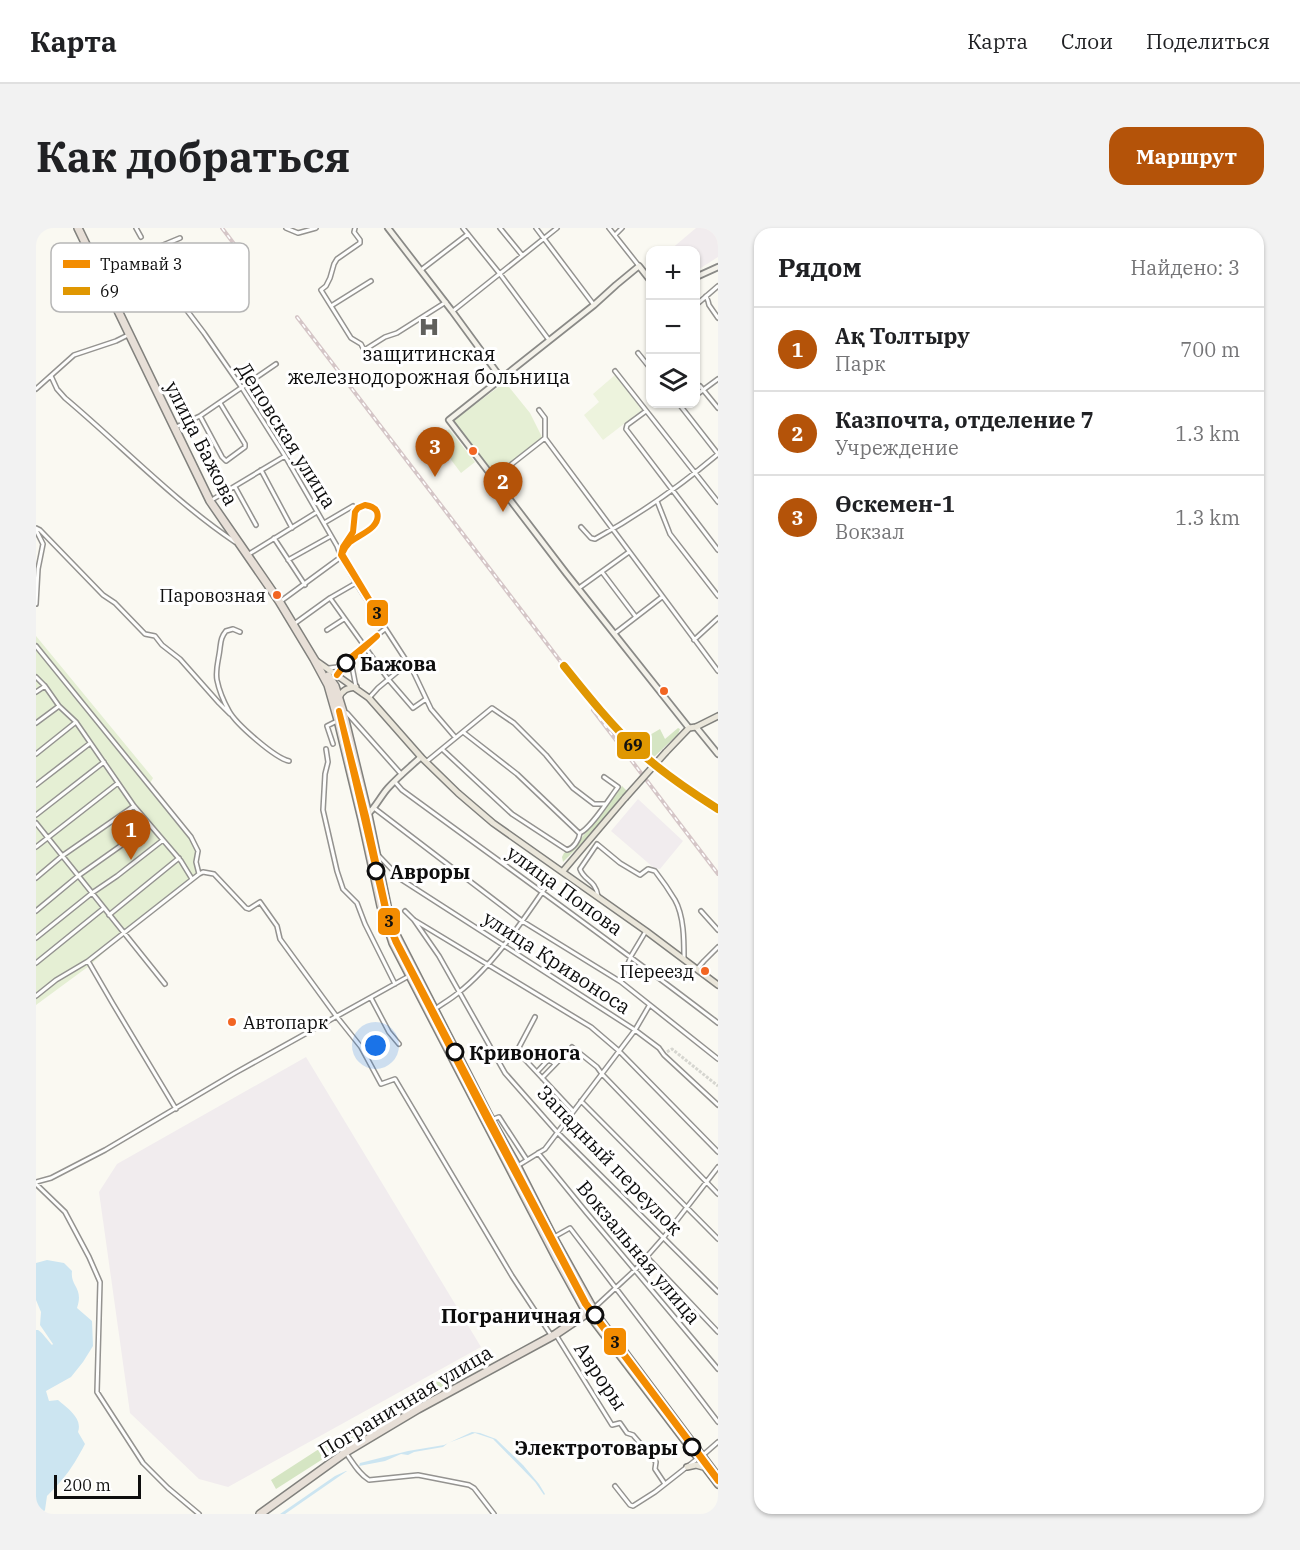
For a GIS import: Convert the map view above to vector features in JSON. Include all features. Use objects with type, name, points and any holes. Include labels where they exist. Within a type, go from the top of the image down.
[{"type":"highway","name":"улица Бажова","points":[[78,228],[85,243]]},
{"type":"highway","name":"улица Бажова","points":[[118,312],[210,501],[279,602],[314,659]]},
{"type":"highway","points":[[314,659],[335,686],[343,712],[387,926],[393,943],[435,1009],[556,1257],[590,1311]]},
{"type":"highway","points":[[314,659],[328,685],[365,817]]},
{"type":"highway","points":[[413,974],[590,1311]]},
{"type":"highway","name":"Пограничная улица","points":[[260,1514],[346,1452],[410,1413],[554,1335],[590,1311]]},
{"type":"main road","name":"улица Бажова","points":[[314,659],[369,698],[421,757],[493,823],[646,931],[680,951],[684,960],[718,985]]},
{"type":"main road","points":[[339,700],[344,690],[356,687]]},
{"type":"main road","points":[[563,871],[688,728],[696,727],[718,716]]},
{"type":"main road","points":[[590,1311],[700,1457],[718,1476]]},
{"type":"main road","points":[[700,1457],[704,1467],[718,1485]]},
{"type":"main road","points":[[687,1467],[696,1465],[704,1467]]},
{"type":"street","points":[[136,228],[141,237]]},
{"type":"street","points":[[286,228],[298,233],[316,228]]},
{"type":"street","points":[[355,228],[354,232],[360,243],[337,259],[330,278],[321,290],[351,338],[363,348],[366,349],[385,337],[392,336],[446,302]]},
{"type":"street","points":[[388,228],[501,378]]},
{"type":"street","points":[[463,228],[549,340]]},
{"type":"street","points":[[500,228],[522,255]]},
{"type":"street","points":[[536,228],[594,305]]},
{"type":"street","points":[[452,311],[557,228]]},
{"type":"street","points":[[609,228],[646,274]]},
{"type":"street","points":[[615,235],[622,228]]},
{"type":"street","points":[[421,270],[468,234]]},
{"type":"street","name":"Деповская улица","points":[[168,243],[180,238]]},
{"type":"street","points":[[639,266],[594,305],[449,420],[688,728]]},
{"type":"street","points":[[700,275],[718,267]]},
{"type":"street","points":[[331,306],[371,281]]},
{"type":"street","points":[[700,302],[718,286]]},
{"type":"street","points":[[706,297],[718,318]]},
{"type":"street","name":"Деповская улица","points":[[188,312],[242,388],[285,456],[356,583],[408,663],[431,709],[455,737]]},
{"type":"street","points":[[36,389],[74,355],[129,335]]},
{"type":"street","points":[[638,353],[646,362]]},
{"type":"street","points":[[174,427],[220,404],[276,364]]},
{"type":"street","points":[[615,371],[718,502]]},
{"type":"street","points":[[51,376],[57,389],[65,398],[154,478],[215,528],[242,546]]},
{"type":"street","points":[[700,392],[718,378]]},
{"type":"street","points":[[700,386],[718,408]]},
{"type":"street","points":[[200,416],[226,461],[245,447],[245,444],[220,404]]},
{"type":"street","points":[[581,527],[591,538],[595,539],[612,530],[657,501],[718,454],[681,408]]},
{"type":"street","points":[[539,410],[545,418],[545,438],[718,672]]},
{"type":"street","points":[[646,411],[627,425],[626,429],[718,550]]},
{"type":"street","points":[[494,478],[545,438]]},
{"type":"street","points":[[210,501],[285,456]]},
{"type":"street","points":[[261,470],[292,528]]},
{"type":"street","points":[[235,487],[256,525]]},
{"type":"street","points":[[657,501],[670,534],[718,596]]},
{"type":"street","points":[[324,523],[353,506]]},
{"type":"street","points":[[248,555],[317,512]]},
{"type":"street","points":[[36,529],[43,544],[38,569],[36,604]]},
{"type":"street","points":[[36,529],[40,530],[103,595],[115,603],[146,634],[155,636],[162,645],[180,659],[219,703],[264,746],[282,760],[289,761]]},
{"type":"street","points":[[288,560],[331,536]]},
{"type":"street","points":[[274,538],[304,585]]},
{"type":"street","points":[[578,589],[629,552]]},
{"type":"street","points":[[279,602],[341,557]]},
{"type":"street","points":[[602,572],[636,617]]},
{"type":"street","points":[[292,625],[356,583]]},
{"type":"street","points":[[614,634],[662,597]]},
{"type":"street","points":[[330,598],[363,646],[412,708],[426,699]]},
{"type":"street","points":[[694,640],[718,618]]},
{"type":"street","points":[[327,630],[344,619]]},
{"type":"street","points":[[328,668],[337,667],[385,629]]},
{"type":"street","points":[[230,714],[217,680],[220,641],[223,634],[230,630],[240,632]]},
{"type":"street","points":[[36,646],[191,837],[198,851],[196,862],[199,874]]},
{"type":"street","points":[[350,656],[356,687]]},
{"type":"street","points":[[369,698],[408,663]]},
{"type":"street","points":[[36,677],[59,706],[76,722],[134,806],[178,858],[192,879]]},
{"type":"street","points":[[36,692],[45,686]]},
{"type":"street","points":[[36,723],[59,706]]},
{"type":"street","points":[[426,762],[492,708],[514,723],[546,755],[573,788],[592,803],[606,804]]},
{"type":"street","points":[[343,712],[347,713],[402,775]]},
{"type":"street","points":[[333,744],[327,726],[338,720]]},
{"type":"street","points":[[36,754],[76,722]]},
{"type":"street","points":[[696,727],[718,754]]},
{"type":"street","points":[[463,732],[517,774],[580,833]]},
{"type":"street","points":[[36,785],[89,743]]},
{"type":"street","points":[[326,749],[328,762],[323,810],[337,871],[343,890],[357,903],[395,985]]},
{"type":"street","points":[[442,749],[512,814],[565,850],[571,849],[577,842],[580,833],[584,832],[618,788],[604,777]]},
{"type":"street","points":[[365,817],[394,782],[421,757]]},
{"type":"street","points":[[36,815],[104,762]]},
{"type":"street","name":"улица Попова","points":[[394,782],[542,893],[631,956],[718,1023]]},
{"type":"street","points":[[36,847],[118,783]]},
{"type":"street","points":[[36,878],[62,856],[134,806]]},
{"type":"street","points":[[374,808],[522,921],[621,982],[718,1059]]},
{"type":"street","points":[[36,823],[165,984]]},
{"type":"street","points":[[36,910],[78,876],[150,825]]},
{"type":"street","points":[[36,938],[163,840]]},
{"type":"street","points":[[598,896],[596,886],[581,873],[580,869],[597,844],[640,875],[648,869],[655,871],[675,901],[680,914],[684,944],[680,951]]},
{"type":"street","name":"улица Кривоноса","points":[[373,853],[402,880],[635,1030],[658,1048],[718,1105]]},
{"type":"street","points":[[109,915],[178,858]]},
{"type":"street","points":[[36,996],[88,961],[203,872],[214,874],[246,908],[249,909],[260,902],[278,926],[280,939],[337,1017]]},
{"type":"street","points":[[435,1009],[459,993],[487,965],[552,878]]},
{"type":"street","points":[[36,963],[104,908]]},
{"type":"street","points":[[405,910],[414,920],[591,1027],[619,1051],[718,1152]]},
{"type":"street","points":[[701,911],[718,930]]},
{"type":"street","name":"Западный переулок","points":[[414,920],[439,956],[505,1072],[557,1132],[718,1292]]},
{"type":"street","points":[[621,982],[631,956],[646,931]]},
{"type":"street","points":[[697,969],[718,947]]},
{"type":"street","points":[[88,961],[176,1109]]},
{"type":"street","points":[[199,1514],[143,1463],[97,1392],[100,1282],[65,1212],[36,1183],[51,1178],[105,1150],[235,1073],[413,974]]},
{"type":"street","points":[[371,998],[389,1032],[399,1044]]},
{"type":"street","points":[[514,1167],[545,1149],[635,1030],[650,1006]]},
{"type":"street","name":"Авроры","points":[[337,1017],[360,1047],[381,1084],[395,1079],[512,1276],[554,1335],[612,1425],[620,1423],[627,1433],[633,1435],[656,1462],[655,1469],[666,1484]]},
{"type":"street","points":[[535,1017],[517,1051],[573,1111]]},
{"type":"street","points":[[542,1078],[572,1047],[597,1067],[718,1194]]},
{"type":"street","points":[[537,1072],[549,1059],[555,1064]]},
{"type":"street","points":[[581,1101],[718,1239]]},
{"type":"street","points":[[491,1120],[499,1117],[527,1160]]},
{"type":"street","name":"Вокзальная улица","points":[[538,1153],[718,1369]]},
{"type":"street","name":"Пограничная улица","points":[[590,1311],[636,1270],[718,1167]]},
{"type":"street","points":[[553,1237],[570,1228],[718,1422]]},
{"type":"street","points":[[647,1257],[718,1332]]},
{"type":"street","points":[[615,1486],[632,1506],[656,1492],[718,1442]]},
{"type":"street","points":[[346,1452],[358,1471],[369,1480],[418,1475],[469,1485],[474,1488],[494,1514]]},
{"type":"shaded area","points":[[696,228],[718,228],[718,257],[700,268],[700,246],[675,246]]},
{"type":"shaded area","points":[[638,799],[683,841],[660,869],[654,868],[611,831]]},
{"type":"shaded area","points":[[306,1057],[481,1347],[228,1487],[199,1479],[130,1413],[99,1192],[117,1164]]},
{"type":"green space","points":[[615,375],[642,410],[603,440],[584,415],[599,402],[593,394]]},
{"type":"green space","points":[[505,382],[530,413],[543,439],[494,474],[453,421]]},
{"type":"green space","points":[[449,429],[475,462],[461,473],[436,440]]},
{"type":"green space","points":[[36,636],[153,778],[149,785],[191,837],[198,851],[196,863],[199,874],[124,934],[89,966],[36,1005]]},
{"type":"green space","points":[[678,728],[680,729],[678,734],[652,759],[640,744],[660,729],[665,739]]},
{"type":"green space","points":[[622,786],[627,791],[563,862],[564,853],[576,845]]},
{"type":"green space","points":[[476,1354],[482,1363],[376,1425],[276,1489],[271,1480],[370,1416]]},
{"type":"water","points":[[47,1260],[64,1263],[72,1271],[79,1296],[77,1308],[92,1321],[93,1346],[71,1377],[46,1391],[49,1401],[58,1400],[76,1418],[78,1432],[85,1444],[68,1472],[47,1496],[45,1510],[42,1514],[36,1514],[36,1330],[53,1344],[40,1325],[41,1312],[36,1300],[36,1263]]},
{"type":"water","points":[[472,1432],[496,1439],[523,1465],[545,1494],[493,1439],[475,1433],[450,1442]]},
{"type":"water","points":[[448,1443],[443,1447],[408,1455],[401,1454],[385,1461],[359,1466],[360,1463]]},
{"type":"water","points":[[347,1471],[285,1514],[280,1514],[335,1476]]},
{"type":"tunnel","points":[[663,1054],[672,1049],[718,1086]]},
{"type":"railway","points":[[222,228],[233,243]]},
{"type":"railway","points":[[297,317],[564,666]]},
{"type":"railway","points":[[593,710],[718,874]]},
{"type":"tram line","name":"3","points":[[365,505],[376,510],[378,518],[373,527],[350,542],[342,554],[381,619],[341,555],[343,547],[353,532],[355,512],[365,505]]},
{"type":"tram line","name":"3","points":[[337,675],[350,658],[377,636]]},
{"type":"tram line","name":"3","points":[[337,675],[377,636]]},
{"type":"tram line","name":"3","points":[[339,711],[366,816],[390,926],[397,942],[586,1303],[718,1479]]},
{"type":"tram line","name":"3","points":[[339,711],[389,926],[396,943],[585,1304],[718,1481]]},
{"type":"transit line","name":"69","points":[[564,666],[591,700],[640,752],[678,782],[718,809]]},
{"type":"place","name":"защитинская железнодорожная больница","points":[[429,327]]},
{"type":"place","name":"Өскемен-1","points":[[435,477]]},
{"type":"place","name":"Казпочта, отделение 7","points":[[503,512]]},
{"type":"place","name":"Паровозная","points":[[277,595]]},
{"type":"place","name":"Бажова","points":[[346,663]]},
{"type":"place","name":"Ақ Толтыру","points":[[131,860]]},
{"type":"place","name":"Авроры","points":[[376,871]]},
{"type":"place","name":"Переезд","points":[[705,971]]},
{"type":"place","name":"Автопарк","points":[[232,1022]]},
{"type":"place","name":"Кривонога","points":[[455,1052]]},
{"type":"place","name":"Пограничная","points":[[595,1315]]},
{"type":"place","name":"Электротовары","points":[[692,1447]]}]
